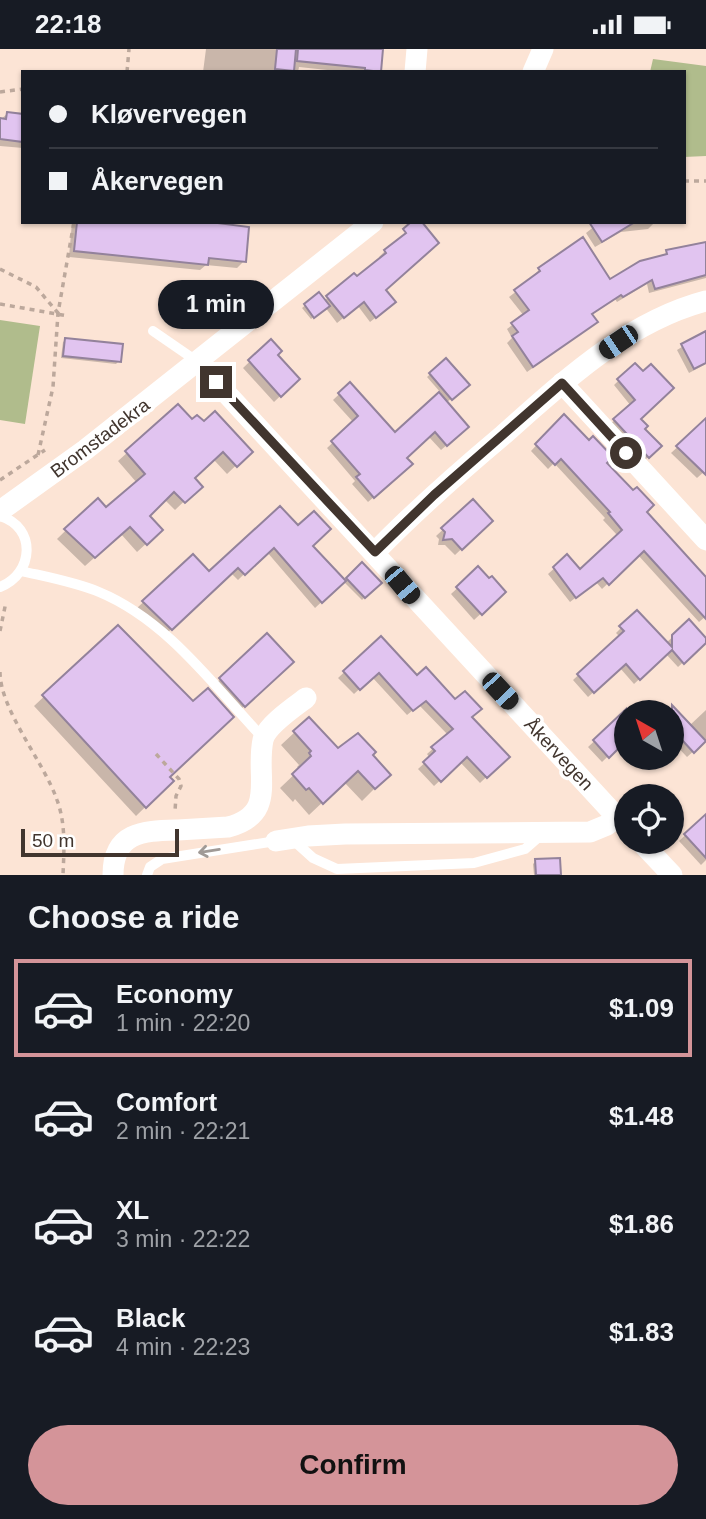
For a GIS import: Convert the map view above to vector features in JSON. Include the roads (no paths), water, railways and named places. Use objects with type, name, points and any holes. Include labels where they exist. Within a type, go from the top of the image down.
[{"type":"street","points":[[415,70],[417,49]]},
{"type":"street","points":[[534,70],[543,49]]},
{"type":"street","name":"Bromstadekra","points":[[0,514],[198,362],[364,225]]},
{"type":"street","points":[[375,552],[425,503],[562,383],[618,342],[650,324],[706,301]]},
{"type":"street","name":"Åkervegen","points":[[216,382],[614,813]]},
{"type":"street","points":[[562,383],[706,540]]},
{"type":"street","points":[[113,875],[119,848],[133,836],[151,831],[228,827],[253,815],[261,800],[263,738],[280,719],[306,698]]},
{"type":"street","name":"Åkervegen","points":[[284,840],[345,834],[590,832],[614,824]]},
{"type":"street","points":[[652,854],[672,875]]},
{"type":"lane","points":[[153,331],[198,362]]},
{"type":"lane","name":"Bromstadekra","points":[[0,514],[16,526],[23,536],[27,547],[22,571]]},
{"type":"lane","points":[[1,587],[22,571],[101,593],[145,618],[181,650],[263,738]]},
{"type":"lane","points":[[147,875],[150,867],[162,859],[284,840],[337,869],[474,863],[525,849],[543,833]]}]
